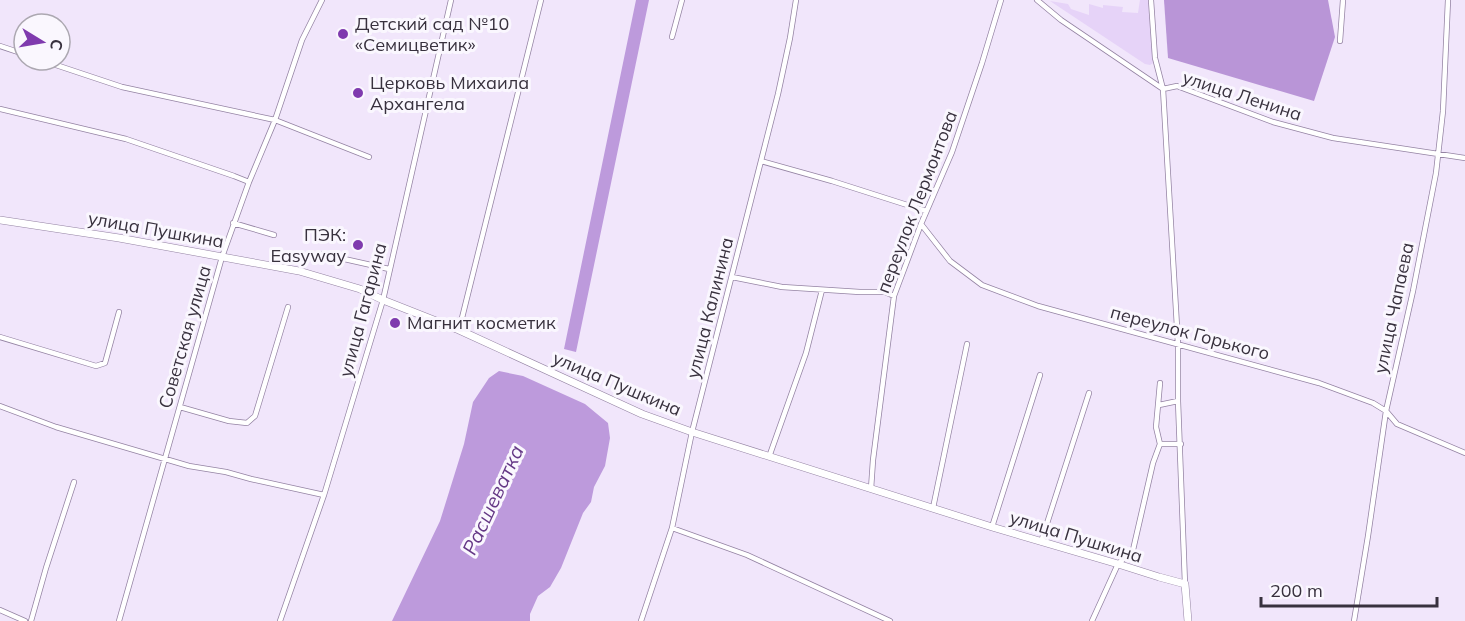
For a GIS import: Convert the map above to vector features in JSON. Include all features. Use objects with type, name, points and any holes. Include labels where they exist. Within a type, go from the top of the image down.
[{"type":"main road","name":"улица Пушкина","points":[[0,220],[119,238],[299,271],[360,288],[383,300],[459,330],[642,414],[933,509],[1185,584]]},
{"type":"main road","points":[[1185,584],[1188,621]]},
{"type":"street","name":"Советская улица","points":[[119,621],[233,223],[275,120],[302,40],[322,0]]},
{"type":"street","name":"улица Гагарина","points":[[280,621],[324,495],[383,300],[451,0]]},
{"type":"street","points":[[459,330],[541,0]]},
{"type":"street","points":[[672,37],[682,0]]},
{"type":"street","name":"улица Калинина","points":[[641,621],[672,528],[693,432],[790,38],[796,0]]},
{"type":"street","name":"переулок Лермонтова","points":[[871,489],[894,296],[921,224],[952,152],[1001,0]]},
{"type":"street","name":"улица Ленина","points":[[1037,0],[1060,20],[1163,89],[1177,86],[1273,122],[1333,138],[1465,158]]},
{"type":"street","points":[[1151,0],[1155,58],[1163,89],[1178,344],[1185,584]]},
{"type":"street","points":[[1340,41],[1343,0]]},
{"type":"street","name":"улица Чапаева","points":[[1354,621],[1386,411],[1436,173],[1443,111],[1448,0]]},
{"type":"street","points":[[72,70],[122,87],[275,120],[369,158]]},
{"type":"street","points":[[0,109],[126,139],[249,182]]},
{"type":"street","points":[[761,161],[927,211]]},
{"type":"street","points":[[233,223],[274,235]]},
{"type":"street","name":"переулок Горького","points":[[921,224],[951,261],[982,285],[1038,306],[1319,383],[1373,403],[1386,411],[1397,424],[1465,453]]},
{"type":"street","points":[[322,254],[390,269]]},
{"type":"street","points":[[732,277],[782,287],[885,292],[894,296]]},
{"type":"street","points":[[769,457],[806,353],[822,290]]},
{"type":"street","points":[[180,407],[229,421],[247,423],[255,416],[288,307]]},
{"type":"street","points":[[0,337],[96,366],[105,363],[119,312]]},
{"type":"street","points":[[933,509],[967,344]]},
{"type":"street","points":[[992,527],[1040,375]]},
{"type":"street","points":[[1092,621],[1118,564],[1133,550],[1153,463],[1160,444],[1156,427],[1160,383]]},
{"type":"street","points":[[1041,542],[1089,393]]},
{"type":"street","points":[[1159,405],[1178,402]]},
{"type":"street","points":[[0,406],[56,427],[189,466],[226,472],[324,495]]},
{"type":"street","points":[[1160,444],[1181,444]]},
{"type":"street","points":[[31,621],[74,482]]},
{"type":"street","points":[[672,528],[747,555],[890,621]]},
{"type":"street","points":[[0,610],[26,621]]},
{"type":"shaded area","points":[[1140,0],[1148,0],[1153,63],[1150,65],[1145,64],[1050,1],[1068,4],[1071,9],[1089,15],[1089,4],[1103,8],[1103,5],[1123,7],[1122,12],[1138,13]]},
{"type":"shaded area","points":[[1164,0],[1328,0],[1335,37],[1314,101],[1168,58]]},
{"type":"water","points":[[636,0],[649,0],[576,352],[564,349]]},
{"type":"water","name":"Расшеватка","points":[[499,371],[523,376],[585,404],[608,423],[610,438],[605,466],[594,487],[591,502],[583,513],[561,568],[550,587],[538,596],[530,614],[530,621],[392,621],[440,521],[464,444],[473,402],[489,378]]},
{"type":"place","name":"Детский сад №10 «Семицветик»","points":[[343,34]]},
{"type":"place","name":"Церковь Михаила Архангела","points":[[358,93]]},
{"type":"place","name":"ПЭК: Easyway","points":[[358,245]]},
{"type":"place","name":"Магнит косметик","points":[[395,323]]}]
